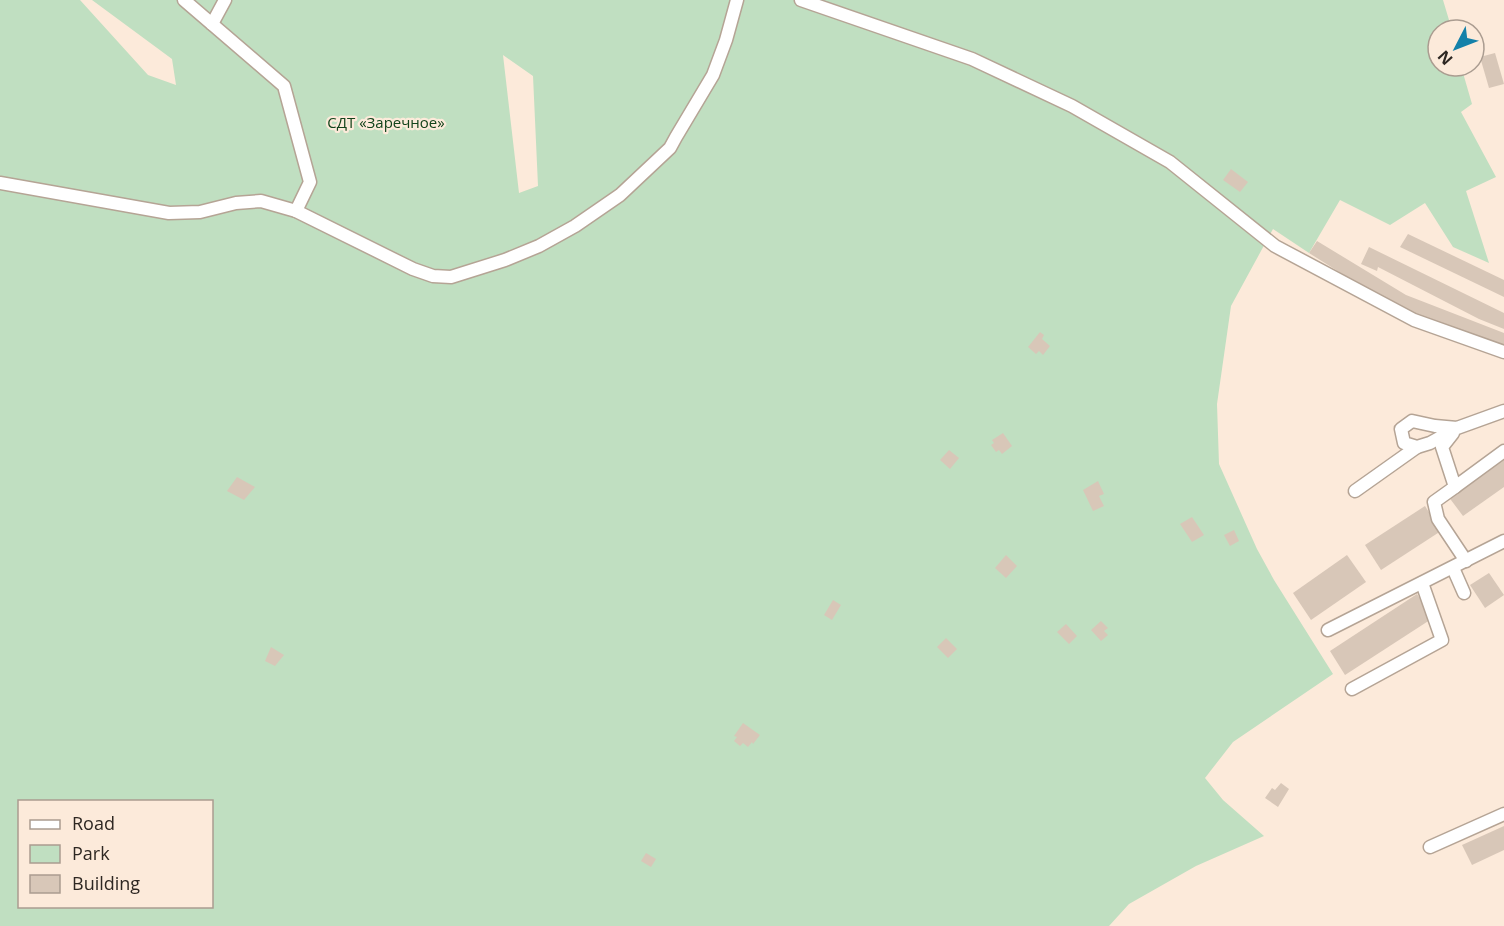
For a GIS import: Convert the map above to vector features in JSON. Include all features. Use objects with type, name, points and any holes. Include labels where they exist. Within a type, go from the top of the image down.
[{"type":"street","points":[[184,0],[284,86],[310,182],[296,211]]},
{"type":"street","points":[[212,24],[225,0]]},
{"type":"street","points":[[0,183],[169,213],[200,212],[236,203],[261,201],[296,211],[413,269],[433,276],[451,277],[505,260],[539,246],[575,226],[620,195],[669,148],[713,75],[731,25],[737,0]]},
{"type":"street","points":[[801,0],[972,59],[1072,106],[1170,162],[1275,246],[1414,320],[1504,352]]},
{"type":"street","points":[[1355,491],[1417,447],[1430,443],[1457,428],[1504,411]]},
{"type":"street","points":[[1417,447],[1404,443],[1401,429],[1412,421],[1457,428]]},
{"type":"street","points":[[1455,487],[1442,447],[1457,428]]},
{"type":"street","points":[[1466,561],[1438,519],[1434,502],[1504,451]]},
{"type":"street","points":[[1328,630],[1504,541]]},
{"type":"street","points":[[1453,568],[1464,593]]},
{"type":"street","points":[[1352,689],[1442,640],[1422,583]]},
{"type":"street","points":[[1430,847],[1504,814]]},
{"type":"green space","name":"СДТ «Заречное»","points":[[0,0],[80,0],[148,75],[176,85],[172,59],[92,0],[1443,0],[1448,18],[1426,18],[1426,78],[1464,78],[1472,104],[1461,112],[1496,177],[1466,191],[1489,263],[1453,247],[1425,203],[1390,225],[1340,200],[1309,253],[1273,229],[1231,306],[1217,404],[1219,464],[1257,549],[1333,674],[1233,742],[1205,778],[1223,800],[1264,836],[1196,866],[1129,904],[1109,926],[0,926]],"holes":[[[503,55],[533,76],[538,186],[519,193]]]},
{"type":"building","points":[[1495,53],[1504,84],[1489,88],[1486,78],[1486,55]]},
{"type":"building","points":[[1231,169],[1248,182],[1240,192],[1223,180]]},
{"type":"building","points":[[1408,234],[1504,280],[1504,297],[1400,247]]},
{"type":"building","points":[[1317,241],[1406,295],[1504,333],[1504,347],[1401,308],[1371,292],[1309,253]]},
{"type":"building","points":[[1369,247],[1504,313],[1504,329],[1479,319],[1378,267],[1377,271],[1361,264]]},
{"type":"building","points":[[1040,332],[1044,335],[1042,339],[1050,346],[1043,355],[1039,351],[1036,354],[1028,347]]},
{"type":"building","points":[[1003,433],[1012,446],[1002,454],[999,450],[996,452],[991,445],[994,443],[992,440]]},
{"type":"building","points":[[949,450],[959,458],[950,469],[940,460]]},
{"type":"building","points":[[1504,457],[1504,487],[1463,516],[1448,496]]},
{"type":"building","points":[[237,477],[255,487],[244,500],[227,491]]},
{"type":"building","points":[[1098,481],[1104,494],[1099,496],[1104,506],[1093,511],[1083,490]]},
{"type":"building","points":[[1425,506],[1441,531],[1381,570],[1365,545]]},
{"type":"building","points":[[1192,517],[1204,535],[1192,542],[1180,524]]},
{"type":"building","points":[[1234,530],[1239,541],[1230,546],[1224,535]]},
{"type":"building","points":[[1006,555],[1017,566],[1006,578],[995,568]]},
{"type":"building","points":[[1347,555],[1366,582],[1311,620],[1293,593]]},
{"type":"building","points":[[1489,573],[1504,595],[1485,608],[1470,585]]},
{"type":"building","points":[[1417,594],[1433,618],[1345,675],[1330,651]]},
{"type":"building","points":[[833,600],[841,605],[832,620],[824,615]]},
{"type":"building","points":[[1101,621],[1108,628],[1104,631],[1108,635],[1101,641],[1091,630]]},
{"type":"building","points":[[1066,624],[1077,636],[1069,644],[1057,632]]},
{"type":"building","points":[[946,638],[957,649],[948,658],[937,647]]},
{"type":"building","points":[[271,647],[284,655],[275,666],[265,661]]},
{"type":"building","points":[[743,723],[760,735],[748,747],[743,743],[740,746],[734,741],[737,737],[734,736]]},
{"type":"building","points":[[1281,783],[1289,789],[1278,807],[1265,798],[1272,788],[1275,790]]},
{"type":"building","points":[[1504,826],[1504,850],[1472,865],[1462,845]]},
{"type":"building","points":[[646,853],[656,859],[651,867],[641,861]]}]
